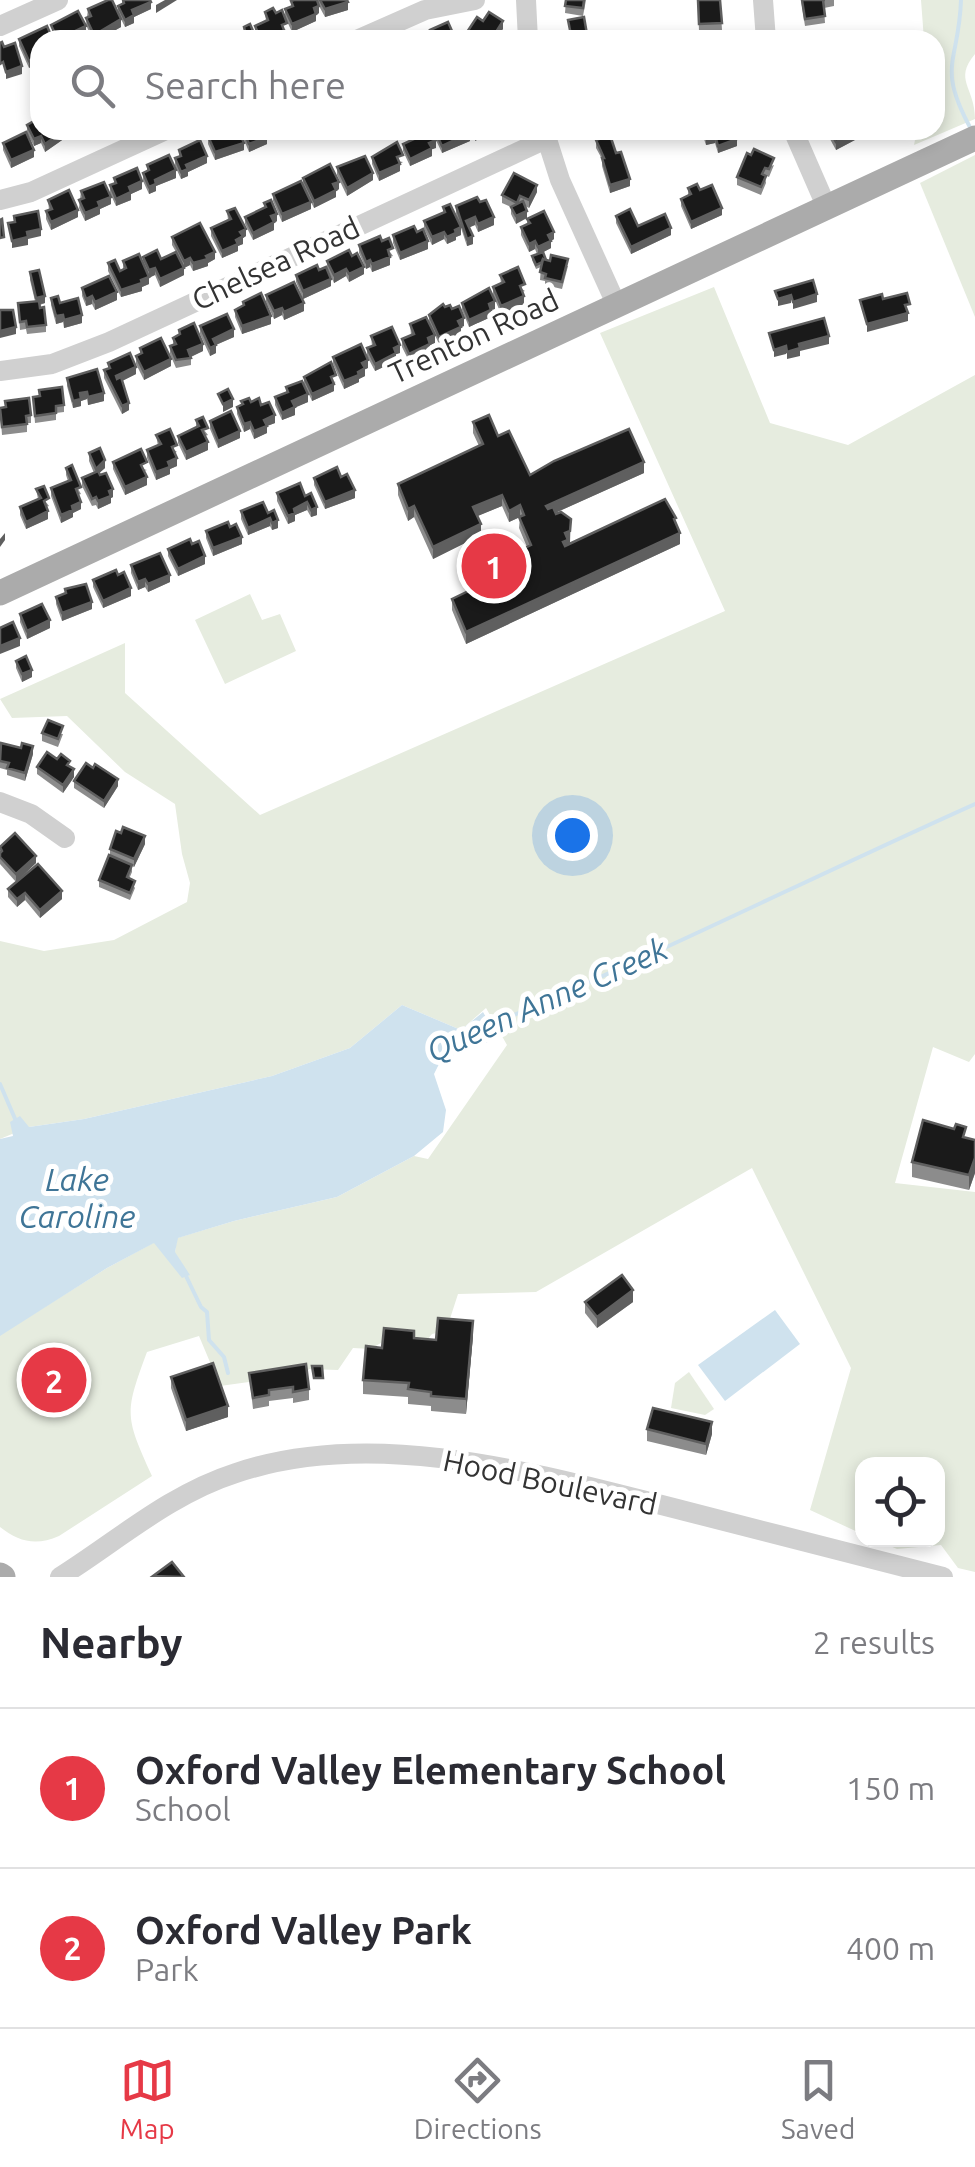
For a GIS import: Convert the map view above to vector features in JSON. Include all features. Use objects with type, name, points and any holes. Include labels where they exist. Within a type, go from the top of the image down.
[{"type":"main road","name":"Trenton Road","points":[[0,593],[970,140]]},
{"type":"street","points":[[0,26],[58,0]]},
{"type":"street","points":[[380,30],[425,10],[475,0]]},
{"type":"street","points":[[526,0],[528,30]]},
{"type":"street","points":[[763,0],[765,30]]},
{"type":"street","points":[[0,200],[31,192],[144,140]]},
{"type":"street","name":"Chelsea Road","points":[[0,372],[52,364],[109,342],[534,140]]},
{"type":"street","points":[[547,140],[560,180],[617,306]]},
{"type":"street","points":[[797,140],[827,208]]},
{"type":"street","points":[[0,802],[31,814],[65,838]]},
{"type":"street","name":"Hood Boulevard","points":[[60,1577],[205,1484],[286,1460],[341,1455],[442,1459],[529,1473],[943,1577]]},
{"type":"shaded area","points":[[921,0],[975,0],[975,54],[965,78],[975,119],[945,132],[945,30],[923,30]]},
{"type":"shaded area","points":[[975,155],[975,317],[920,183]]},
{"type":"shaded area","points":[[714,287],[770,423],[848,445],[975,375],[975,1054],[969,1062],[933,1047],[895,1183],[975,1192],[975,1572],[958,1568],[942,1547],[945,1457],[855,1457],[855,1531],[810,1510],[851,1368],[752,1168],[536,1292],[458,1294],[446,1331],[432,1334],[427,1340],[384,1341],[371,1349],[353,1348],[338,1370],[309,1369],[306,1374],[220,1386],[199,1336],[147,1352],[134,1389],[131,1415],[152,1476],[59,1536],[35,1542],[14,1536],[0,1527],[0,1335],[155,1242],[175,1252],[177,1238],[337,1197],[414,1156],[428,1159],[507,1045],[486,1008],[461,1030],[402,1005],[350,1048],[272,1076],[84,1119],[29,1127],[0,1139],[0,941],[44,951],[114,940],[187,902],[190,883],[175,804],[125,772],[67,716],[12,718],[0,699],[125,643],[125,693],[260,815],[725,611],[600,333]]},
{"type":"shaded area","points":[[250,594],[262,620],[280,614],[296,651],[225,684],[195,620]]},
{"type":"shaded area","points":[[689,1372],[714,1409],[705,1415],[671,1408],[675,1383]]},
{"type":"water","name":"Lake Caroline","points":[[402,1005],[461,1030],[483,1012],[498,1038],[441,1060],[434,1074],[446,1110],[443,1132],[414,1156],[337,1197],[178,1238],[175,1252],[190,1275],[182,1278],[154,1243],[0,1336],[0,1139],[13,1136],[10,1122],[20,1116],[29,1127],[84,1119],[272,1076],[350,1048]]},
{"type":"water","points":[[775,1310],[800,1344],[725,1401],[698,1365]]},
{"type":"building","points":[[112,0],[121,19],[102,30],[92,30],[86,18],[91,16],[88,9]]},
{"type":"building","points":[[123,0],[151,2],[132,10],[134,15],[125,20],[118,6]]},
{"type":"building","points":[[294,0],[317,0],[316,14],[292,24],[285,9],[293,6]]},
{"type":"building","points":[[320,0],[347,0],[348,2],[325,9]]},
{"type":"building","points":[[566,0],[584,0],[583,8],[565,6]]},
{"type":"building","points":[[698,0],[720,0],[722,23],[699,24]]},
{"type":"building","points":[[802,0],[823,0],[825,16],[805,19]]},
{"type":"building","points":[[273,8],[276,13],[282,10],[287,23],[282,25],[284,30],[257,30],[255,26],[268,20],[265,12]]},
{"type":"building","points":[[78,11],[86,26],[53,30],[51,25]]},
{"type":"building","points":[[489,12],[503,21],[497,30],[468,30],[477,17],[483,21]]},
{"type":"building","points":[[584,17],[586,30],[570,30],[568,20]]},
{"type":"building","points":[[448,22],[452,30],[430,30]]},
{"type":"building","points":[[30,34],[30,61],[29,61],[19,39]]},
{"type":"building","points":[[2,42],[4,47],[15,43],[22,66],[6,72],[3,62],[0,64]]},
{"type":"building","points":[[26,132],[34,150],[11,160],[3,143]]},
{"type":"building","points":[[200,140],[207,156],[186,165],[188,169],[181,172],[175,158],[181,156],[179,150]]},
{"type":"building","points":[[210,140],[244,143],[215,152]]},
{"type":"building","points":[[436,140],[429,143],[432,148],[410,159],[403,144]]},
{"type":"building","points":[[596,140],[612,140],[616,153],[621,152],[630,179],[610,185]]},
{"type":"building","points":[[397,142],[403,155],[397,157],[400,164],[379,173],[372,157]]},
{"type":"building","points":[[754,149],[774,158],[762,174],[766,176],[761,187],[737,177],[747,153],[751,155]]},
{"type":"building","points":[[169,155],[176,170],[149,187],[143,173],[149,170],[147,165]]},
{"type":"building","points":[[365,156],[373,173],[347,188],[337,167]]},
{"type":"building","points":[[330,164],[339,182],[333,184],[336,190],[314,201],[303,178]]},
{"type":"building","points":[[137,168],[142,181],[116,199],[110,185],[116,183],[114,178]]},
{"type":"building","points":[[514,173],[537,185],[529,200],[520,196],[517,203],[502,195]]},
{"type":"building","points":[[301,181],[311,202],[282,214],[273,194]]},
{"type":"building","points":[[104,182],[111,197],[85,213],[79,200],[84,198],[81,191]]},
{"type":"building","points":[[697,184],[700,190],[712,185],[722,208],[691,222],[681,199],[691,194],[688,188]]},
{"type":"building","points":[[69,190],[78,210],[51,222],[46,211],[52,209],[48,200]]},
{"type":"building","points":[[477,197],[480,202],[486,200],[494,217],[478,224],[475,217],[466,221],[473,236],[467,239],[456,206]]},
{"type":"building","points":[[271,200],[277,214],[271,216],[274,222],[253,233],[245,217],[266,207],[264,203]]},
{"type":"building","points":[[523,201],[527,211],[516,216],[511,207]]},
{"type":"building","points":[[450,204],[461,227],[447,237],[444,232],[432,237],[424,221],[445,212],[443,207]]},
{"type":"building","points":[[235,208],[246,229],[240,232],[243,236],[236,240],[238,244],[222,251],[211,228],[231,219],[227,211]]},
{"type":"building","points":[[630,209],[638,226],[665,214],[671,228],[631,247],[616,216]]},
{"type":"building","points":[[38,211],[41,229],[12,241],[8,223],[15,222],[14,216]]},
{"type":"building","points":[[544,211],[554,232],[548,235],[551,241],[538,247],[535,241],[529,244],[521,227],[530,223],[527,219]]},
{"type":"building","points":[[200,223],[215,252],[206,256],[208,259],[184,261],[172,237]]},
{"type":"building","points":[[414,226],[417,232],[423,229],[428,241],[400,253],[393,235]]},
{"type":"building","points":[[380,236],[382,241],[389,238],[393,248],[388,250],[390,257],[372,264],[370,260],[366,262],[359,245]]},
{"type":"building","points":[[157,250],[161,259],[176,252],[184,268],[160,279],[155,268],[149,270],[143,257]]},
{"type":"building","points":[[349,250],[352,256],[357,253],[364,267],[334,275],[327,261]]},
{"type":"building","points":[[543,252],[546,260],[536,265],[532,256]]},
{"type":"building","points":[[139,254],[149,277],[121,290],[108,263],[115,260],[120,271],[126,268],[123,261]]},
{"type":"building","points":[[551,255],[568,259],[562,282],[545,278],[546,274],[540,272],[543,259],[550,261]]},
{"type":"building","points":[[317,265],[319,270],[326,267],[331,279],[303,291],[296,275]]},
{"type":"building","points":[[518,267],[525,284],[520,286],[524,296],[501,306],[493,287],[504,282],[500,275]]},
{"type":"building","points":[[39,270],[45,296],[36,298],[30,272]]},
{"type":"building","points":[[109,276],[117,292],[95,302],[92,296],[86,299],[82,288]]},
{"type":"building","points":[[813,280],[817,294],[793,302],[791,295],[778,299],[775,291]]},
{"type":"building","points":[[294,282],[304,303],[284,312],[282,308],[274,311],[266,295]]},
{"type":"building","points":[[489,288],[495,301],[489,304],[491,310],[469,320],[462,303]]},
{"type":"building","points":[[261,293],[271,316],[242,326],[235,310]]},
{"type":"building","points":[[907,293],[908,313],[867,324],[860,300]]},
{"type":"building","points":[[58,296],[60,303],[78,298],[82,315],[64,320],[63,315],[56,316],[51,298]]},
{"type":"building","points":[[39,301],[40,308],[44,307],[46,325],[27,327],[26,321],[20,322],[18,303]]},
{"type":"building","points":[[443,304],[452,309],[459,306],[464,318],[458,321],[461,327],[439,337],[429,315]]},
{"type":"building","points":[[0,310],[13,310],[16,327],[0,331]]},
{"type":"building","points":[[227,314],[234,329],[213,339],[216,345],[210,348],[200,326]]},
{"type":"building","points":[[426,317],[435,335],[428,338],[430,344],[409,354],[402,339],[414,334],[410,324]]},
{"type":"building","points":[[824,318],[829,336],[799,344],[800,348],[787,352],[786,346],[774,350],[769,333]]},
{"type":"building","points":[[194,323],[203,344],[188,350],[191,358],[176,360],[170,346],[176,344],[173,338],[180,334],[179,330]]},
{"type":"building","points":[[392,327],[400,345],[394,348],[396,353],[375,364],[367,348],[375,345],[371,336]]},
{"type":"building","points":[[161,338],[171,359],[144,372],[136,356],[142,353],[140,348]]},
{"type":"building","points":[[361,344],[368,360],[362,363],[365,368],[344,381],[333,357]]},
{"type":"building","points":[[130,353],[136,367],[116,376],[121,377],[129,403],[122,406],[104,370],[110,368],[108,363]]},
{"type":"building","points":[[331,362],[336,375],[331,377],[334,384],[312,394],[304,377]]},
{"type":"building","points":[[97,369],[104,393],[88,397],[87,392],[80,393],[81,399],[73,401],[67,378]]},
{"type":"building","points":[[302,381],[308,394],[292,401],[295,407],[282,413],[275,397]]},
{"type":"building","points":[[62,387],[64,405],[56,406],[56,413],[35,416],[33,397],[40,396],[39,390]]},
{"type":"building","points":[[228,389],[233,399],[223,404],[218,394]]},
{"type":"building","points":[[29,398],[31,415],[26,416],[27,424],[2,427],[0,408],[6,407],[5,401]]},
{"type":"building","points":[[249,398],[251,402],[259,398],[261,405],[269,402],[275,415],[264,420],[267,426],[254,431],[250,422],[244,424],[237,407]]},
{"type":"building","points":[[231,411],[240,431],[218,441],[210,421]]},
{"type":"building","points":[[489,415],[498,436],[509,431],[530,475],[629,429],[644,462],[546,506],[571,519],[565,546],[665,499],[680,533],[466,632],[452,599],[522,565],[519,551],[531,545],[519,517],[524,515],[520,505],[509,511],[502,495],[473,507],[481,524],[433,547],[414,506],[408,509],[398,484],[483,444],[473,422]]},
{"type":"building","points":[[203,417],[208,428],[202,430],[208,442],[186,452],[178,436],[199,426],[196,420]]},
{"type":"building","points":[[170,429],[177,445],[172,447],[177,458],[168,462],[170,467],[156,472],[147,450],[161,444],[156,435]]},
{"type":"building","points":[[100,448],[105,460],[96,469],[89,453]]},
{"type":"building","points":[[141,449],[147,462],[141,465],[147,477],[125,487],[113,462]]},
{"type":"building","points":[[72,465],[81,487],[76,489],[81,502],[61,515],[51,488],[71,480],[66,468]]},
{"type":"building","points":[[337,467],[341,477],[347,474],[355,490],[325,502],[314,478]]},
{"type":"building","points":[[98,471],[100,475],[106,473],[113,489],[109,491],[111,496],[98,501],[96,497],[92,499],[82,478]]},
{"type":"building","points":[[300,483],[305,496],[311,493],[317,507],[311,510],[307,502],[288,516],[277,493]]},
{"type":"building","points":[[44,486],[49,498],[44,501],[48,511],[26,522],[20,507],[41,498],[36,489]]},
{"type":"building","points":[[263,502],[268,513],[274,510],[278,520],[272,523],[270,518],[248,528],[241,511]]},
{"type":"building","points":[[228,522],[230,527],[236,524],[242,537],[213,548],[206,531]]},
{"type":"building","points":[[190,539],[192,544],[199,541],[205,556],[178,569],[168,549]]},
{"type":"building","points":[[160,553],[170,575],[148,584],[145,579],[138,582],[131,565]]},
{"type":"building","points":[[116,570],[118,575],[124,572],[131,588],[103,601],[93,580]]},
{"type":"building","points":[[86,584],[92,602],[62,613],[56,597],[66,593],[65,589]]},
{"type":"building","points":[[42,604],[50,620],[27,631],[20,614]]},
{"type":"building","points":[[13,622],[20,638],[0,646],[0,628]]},
{"type":"building","points":[[26,656],[32,670],[22,674],[16,661]]},
{"type":"building","points":[[48,720],[63,726],[58,739],[42,733]]},
{"type":"building","points":[[1,743],[21,748],[22,743],[33,746],[25,773],[7,768],[9,763],[0,761]]},
{"type":"building","points":[[47,752],[57,759],[61,754],[74,769],[63,785],[37,767]]},
{"type":"building","points":[[86,763],[93,768],[95,764],[118,779],[104,801],[74,781]]},
{"type":"building","points":[[123,827],[145,836],[134,859],[110,849],[116,831],[121,833]]},
{"type":"building","points":[[15,833],[36,856],[16,874],[0,857],[0,847]]},
{"type":"building","points":[[109,855],[132,865],[127,877],[135,881],[130,893],[99,880]]},
{"type":"building","points":[[38,864],[62,891],[40,910],[25,893],[17,899],[8,889]]},
{"type":"building","points":[[923,1120],[954,1129],[956,1124],[966,1127],[963,1137],[975,1140],[975,1158],[969,1175],[912,1162]]},
{"type":"building","points":[[622,1275],[633,1290],[597,1317],[585,1302]]},
{"type":"building","points":[[438,1318],[473,1321],[466,1399],[431,1396],[431,1392],[408,1389],[409,1383],[363,1380],[366,1346],[382,1348],[384,1328],[414,1331],[414,1338],[436,1340]]},
{"type":"building","points":[[213,1363],[228,1406],[186,1420],[171,1377]]},
{"type":"building","points":[[306,1364],[309,1389],[269,1390],[269,1395],[253,1398],[249,1373]]},
{"type":"building","points":[[312,1366],[322,1366],[323,1378],[314,1378]]},
{"type":"building","points":[[653,1408],[712,1422],[706,1444],[647,1429]]},
{"type":"building","points":[[172,1562],[184,1577],[153,1576]]},
{"type":"waterway","name":"Queen Anne Creek","points":[[961,0],[952,77],[960,108],[971,129]]},
{"type":"waterway","name":"Queen Anne Creek","points":[[488,1026],[975,804]]},
{"type":"waterway","points":[[0,1084],[16,1121]]},
{"type":"waterway","points":[[186,1276],[207,1312],[209,1340],[224,1357],[228,1373]]},
{"type":"place","name":"Oxford Valley Elementary School","points":[[494,566]]},
{"type":"place","name":"Oxford Valley Park","points":[[54,1380]]}]
